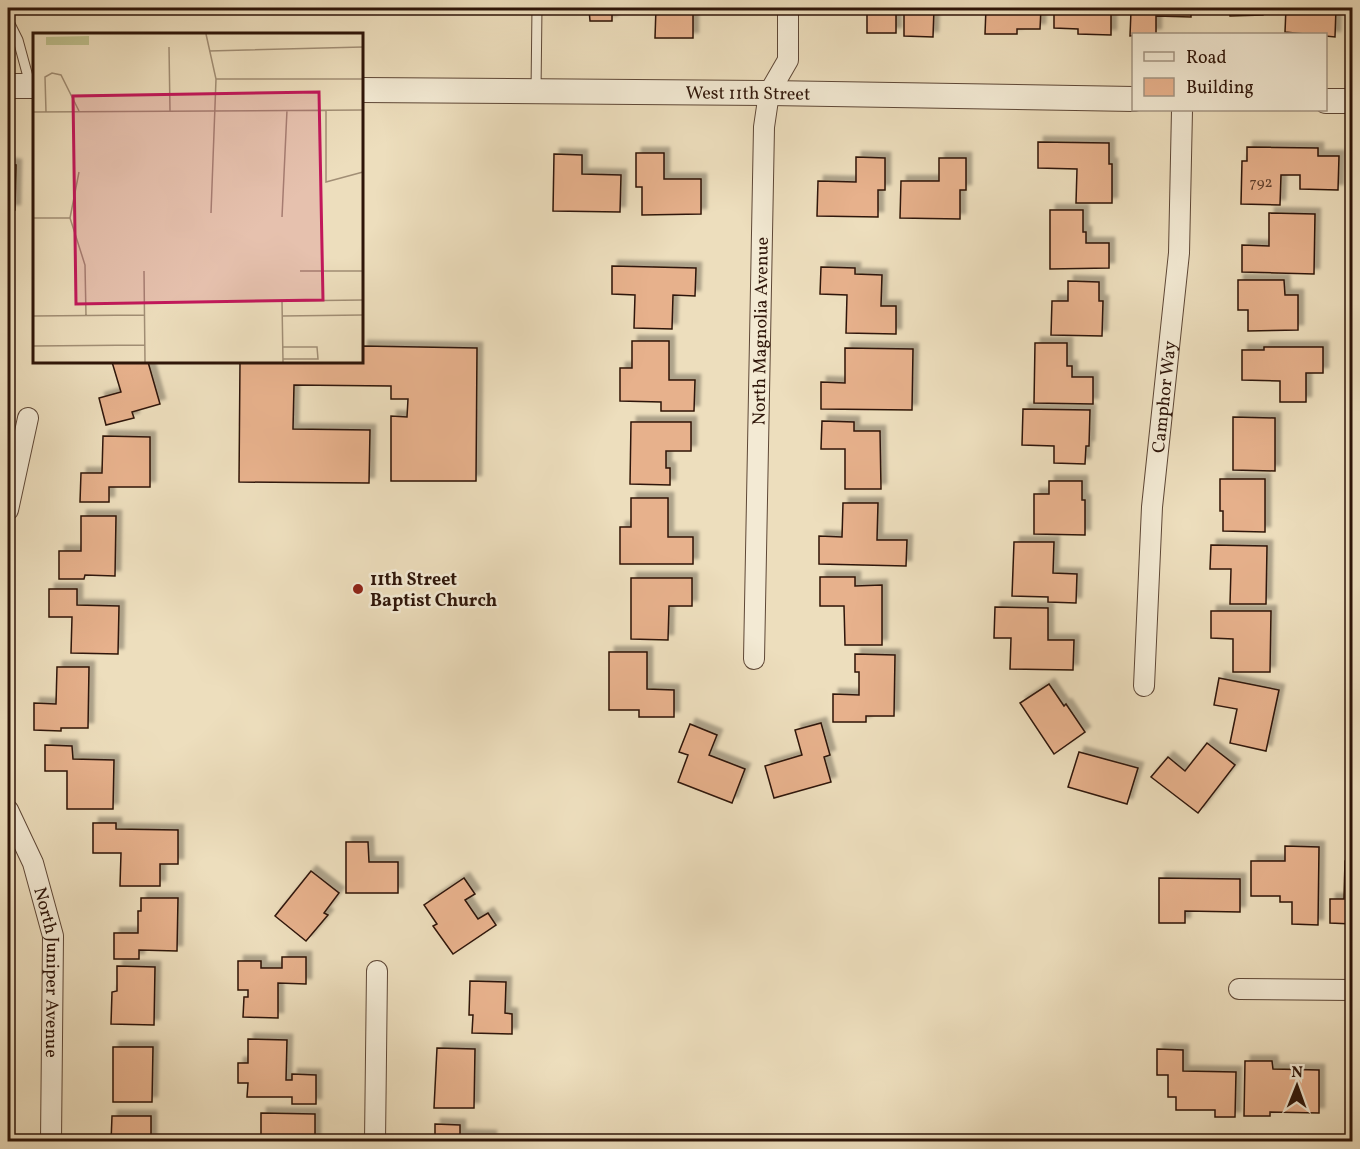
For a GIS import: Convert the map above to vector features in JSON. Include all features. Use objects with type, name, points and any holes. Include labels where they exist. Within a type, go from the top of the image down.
[{"type":"street","name":"North Magnolia Avenue","points":[[754,659],[764,127],[769,93],[788,60],[788,8]]},
{"type":"street","name":"West 11th Street","points":[[363,90],[1132,99]]},
{"type":"street","points":[[1327,101],[1353,101]]},
{"type":"street","name":"Camphor Way","points":[[1144,686],[1152,507],[1179,253],[1182,111]]},
{"type":"street","points":[[8,510],[28,418]]},
{"type":"street","name":"North Juniper Avenue","points":[[8,810],[33,863],[53,936],[51,1142]]},
{"type":"street","points":[[375,1142],[377,971]]},
{"type":"street","points":[[1239,989],[1353,990]]},
{"type":"lane","points":[[536,91],[537,8]]},
{"type":"lane","points":[[8,20],[18,40],[24,86]]},
{"type":"building","points":[[578,8],[612,8],[612,21],[590,21],[589,9]]},
{"type":"building","points":[[656,8],[725,8],[725,12],[693,12],[693,38],[655,38]]},
{"type":"building","points":[[838,8],[896,8],[896,33],[867,33],[867,10]]},
{"type":"building","points":[[904,8],[934,8],[933,37],[904,36]]},
{"type":"building","points":[[986,8],[1041,8],[1040,29],[1017,29],[1017,34],[985,34]]},
{"type":"building","points":[[1054,8],[1111,8],[1111,35],[1078,34],[1078,29],[1054,28]]},
{"type":"building","points":[[1137,8],[1191,8],[1191,17],[1156,16],[1156,33],[1132,33],[1130,36],[1131,11],[1137,11]]},
{"type":"building","points":[[1212,8],[1263,8],[1263,15],[1230,16],[1230,12],[1212,12]]},
{"type":"building","points":[[1286,8],[1336,8],[1335,37],[1327,36],[1327,33],[1285,32]]},
{"type":"building","points":[[1038,142],[1109,143],[1109,164],[1112,164],[1112,203],[1076,203],[1077,169],[1038,168]]},
{"type":"building","points":[[1247,147],[1318,148],[1318,156],[1339,156],[1338,190],[1300,189],[1300,175],[1281,175],[1280,205],[1241,204],[1242,161],[1247,161]]},
{"type":"building","points":[[636,153],[664,153],[664,179],[701,179],[701,214],[642,215],[642,187],[636,187]]},
{"type":"building","points":[[554,154],[582,155],[582,174],[621,175],[620,212],[553,211]]},
{"type":"building","points":[[856,157],[885,158],[885,190],[878,190],[878,217],[817,216],[818,181],[856,182]]},
{"type":"building","points":[[939,158],[966,158],[966,190],[960,190],[960,219],[900,218],[901,181],[939,181]]},
{"type":"building","points":[[8,164],[16,165],[15,210],[8,210]]},
{"type":"building","points":[[1050,210],[1083,210],[1083,232],[1086,232],[1086,243],[1109,243],[1109,268],[1050,269]]},
{"type":"building","points":[[1269,213],[1315,214],[1314,274],[1242,272],[1242,245],[1269,246]]},
{"type":"building","points":[[612,266],[696,268],[695,296],[673,295],[672,329],[634,328],[635,295],[612,294]]},
{"type":"building","points":[[821,267],[855,268],[855,274],[882,275],[881,306],[896,306],[896,334],[846,333],[847,295],[820,294]]},
{"type":"building","points":[[1238,280],[1284,280],[1285,295],[1298,295],[1298,330],[1248,331],[1248,310],[1238,310]]},
{"type":"building","points":[[1068,281],[1099,282],[1099,301],[1103,301],[1102,336],[1051,335],[1052,301],[1068,301]]},
{"type":"building","points":[[632,341],[669,341],[669,380],[695,380],[694,411],[661,411],[661,402],[620,401],[620,368],[632,368]]},
{"type":"building","points":[[1035,343],[1067,343],[1067,366],[1072,366],[1072,377],[1093,377],[1093,404],[1034,403]]},
{"type":"building","points":[[363,346],[477,348],[476,481],[391,481],[391,416],[407,417],[408,399],[391,399],[391,386],[294,385],[293,429],[370,430],[369,483],[239,482],[240,363],[363,363]]},
{"type":"building","points":[[1264,347],[1323,347],[1323,373],[1306,373],[1306,402],[1280,402],[1280,381],[1242,380],[1242,350],[1264,350]]},
{"type":"building","points":[[845,348],[913,349],[912,410],[821,409],[821,382],[845,383]]},
{"type":"building","points":[[112,363],[148,363],[160,404],[132,412],[134,418],[106,425],[99,398],[121,392]]},
{"type":"building","points":[[1023,409],[1090,410],[1089,446],[1086,446],[1085,464],[1054,463],[1054,446],[1022,445]]},
{"type":"building","points":[[1233,417],[1275,418],[1275,471],[1233,470]]},
{"type":"building","points":[[822,421],[854,422],[854,431],[880,431],[881,489],[845,489],[845,449],[821,449]]},
{"type":"building","points":[[631,422],[691,422],[691,451],[666,451],[666,468],[670,468],[670,485],[630,484]]},
{"type":"building","points":[[103,436],[150,437],[150,487],[109,487],[109,502],[80,502],[81,473],[102,473]]},
{"type":"building","points":[[1220,479],[1265,479],[1265,532],[1223,531],[1223,511],[1220,511]]},
{"type":"building","points":[[1049,481],[1082,481],[1082,500],[1085,500],[1085,535],[1034,534],[1034,494],[1049,494]]},
{"type":"building","points":[[631,498],[668,498],[668,537],[693,537],[693,564],[620,564],[620,527],[631,527]]},
{"type":"building","points":[[843,503],[878,503],[877,540],[907,540],[906,566],[819,564],[819,536],[842,537]]},
{"type":"building","points":[[81,516],[116,516],[115,576],[85,575],[84,579],[59,579],[59,551],[81,551]]},
{"type":"building","points":[[1014,542],[1054,542],[1053,573],[1077,574],[1076,603],[1048,602],[1048,597],[1012,596]]},
{"type":"building","points":[[1211,545],[1267,546],[1266,604],[1230,604],[1231,569],[1210,569]]},
{"type":"building","points":[[820,577],[855,577],[855,586],[882,585],[882,645],[845,645],[844,606],[820,606]]},
{"type":"building","points":[[631,578],[692,578],[692,606],[669,606],[668,640],[631,639]]},
{"type":"building","points":[[49,589],[77,589],[77,605],[119,606],[118,654],[71,653],[72,617],[49,617]]},
{"type":"building","points":[[995,607],[1048,608],[1048,640],[1074,640],[1073,670],[1010,669],[1011,638],[994,638]]},
{"type":"building","points":[[1211,611],[1271,611],[1270,672],[1233,672],[1233,639],[1211,638]]},
{"type":"building","points":[[609,652],[647,652],[647,689],[674,690],[674,717],[639,717],[639,710],[609,710]]},
{"type":"building","points":[[855,654],[895,655],[894,716],[866,716],[866,722],[833,722],[833,694],[859,695],[859,672],[855,672]]},
{"type":"building","points":[[57,667],[89,667],[88,728],[61,728],[61,731],[34,730],[34,703],[56,704]]},
{"type":"building","points":[[1219,678],[1279,690],[1266,751],[1230,743],[1237,709],[1214,705]]},
{"type":"building","points":[[1049,684],[1085,732],[1054,754],[1020,703]]},
{"type":"building","points":[[821,723],[830,755],[824,757],[831,782],[774,798],[765,766],[802,755],[795,730]]},
{"type":"building","points":[[690,724],[717,735],[709,755],[745,769],[732,803],[678,782],[688,755],[679,752]]},
{"type":"building","points":[[1207,743],[1235,765],[1198,813],[1151,777],[1168,757],[1185,771]]},
{"type":"building","points":[[45,745],[72,746],[73,759],[114,760],[113,809],[67,809],[67,771],[45,771]]},
{"type":"building","points":[[1079,752],[1138,768],[1127,804],[1068,787]]},
{"type":"building","points":[[93,823],[116,823],[116,829],[178,830],[178,864],[160,864],[160,886],[120,886],[121,853],[93,853]]},
{"type":"building","points":[[346,842],[368,842],[369,862],[398,862],[398,893],[346,893]]},
{"type":"building","points":[[1285,846],[1319,847],[1318,925],[1292,924],[1292,902],[1280,902],[1280,896],[1251,896],[1251,861],[1285,861]]},
{"type":"building","points":[[1345,861],[1352,861],[1352,924],[1330,923],[1330,899],[1344,899]]},
{"type":"building","points":[[311,871],[339,893],[324,913],[328,915],[306,941],[275,916]]},
{"type":"building","points":[[464,878],[475,894],[465,900],[478,919],[488,913],[496,925],[453,954],[433,926],[437,924],[424,905]]},
{"type":"building","points":[[1159,878],[1240,879],[1240,912],[1185,911],[1185,923],[1159,923]]},
{"type":"building","points":[[141,898],[178,898],[177,951],[139,950],[139,959],[114,959],[114,933],[138,933],[138,911],[141,911]]},
{"type":"building","points":[[282,957],[306,957],[306,984],[278,983],[278,1018],[243,1017],[244,997],[248,997],[248,990],[238,990],[238,961],[261,961],[261,968],[282,968]]},
{"type":"building","points":[[117,966],[155,967],[154,1025],[111,1024],[112,992],[117,991]]},
{"type":"building","points":[[470,981],[506,982],[505,1013],[512,1014],[512,1034],[472,1033],[473,1015],[469,1015]]},
{"type":"building","points":[[248,1039],[287,1040],[286,1080],[292,1080],[292,1074],[316,1075],[316,1104],[292,1104],[292,1097],[247,1097],[248,1083],[238,1083],[238,1063],[248,1063]]},
{"type":"building","points":[[113,1047],[153,1047],[152,1102],[113,1102]]},
{"type":"building","points":[[437,1048],[475,1049],[474,1108],[434,1108]]},
{"type":"building","points":[[1157,1049],[1183,1050],[1183,1071],[1236,1072],[1235,1117],[1215,1117],[1215,1110],[1176,1110],[1176,1097],[1168,1097],[1168,1075],[1157,1075]]},
{"type":"building","points":[[1245,1061],[1272,1061],[1273,1069],[1319,1070],[1319,1113],[1270,1112],[1270,1116],[1244,1116]]},
{"type":"building","points":[[261,1113],[315,1114],[315,1141],[261,1142]]},
{"type":"building","points":[[112,1116],[151,1116],[151,1142],[111,1142]]},
{"type":"building","points":[[435,1124],[460,1125],[460,1135],[491,1136],[491,1142],[435,1142]]},
{"type":"place","name":"11th Street Baptist Church","points":[[358,589]]}]
